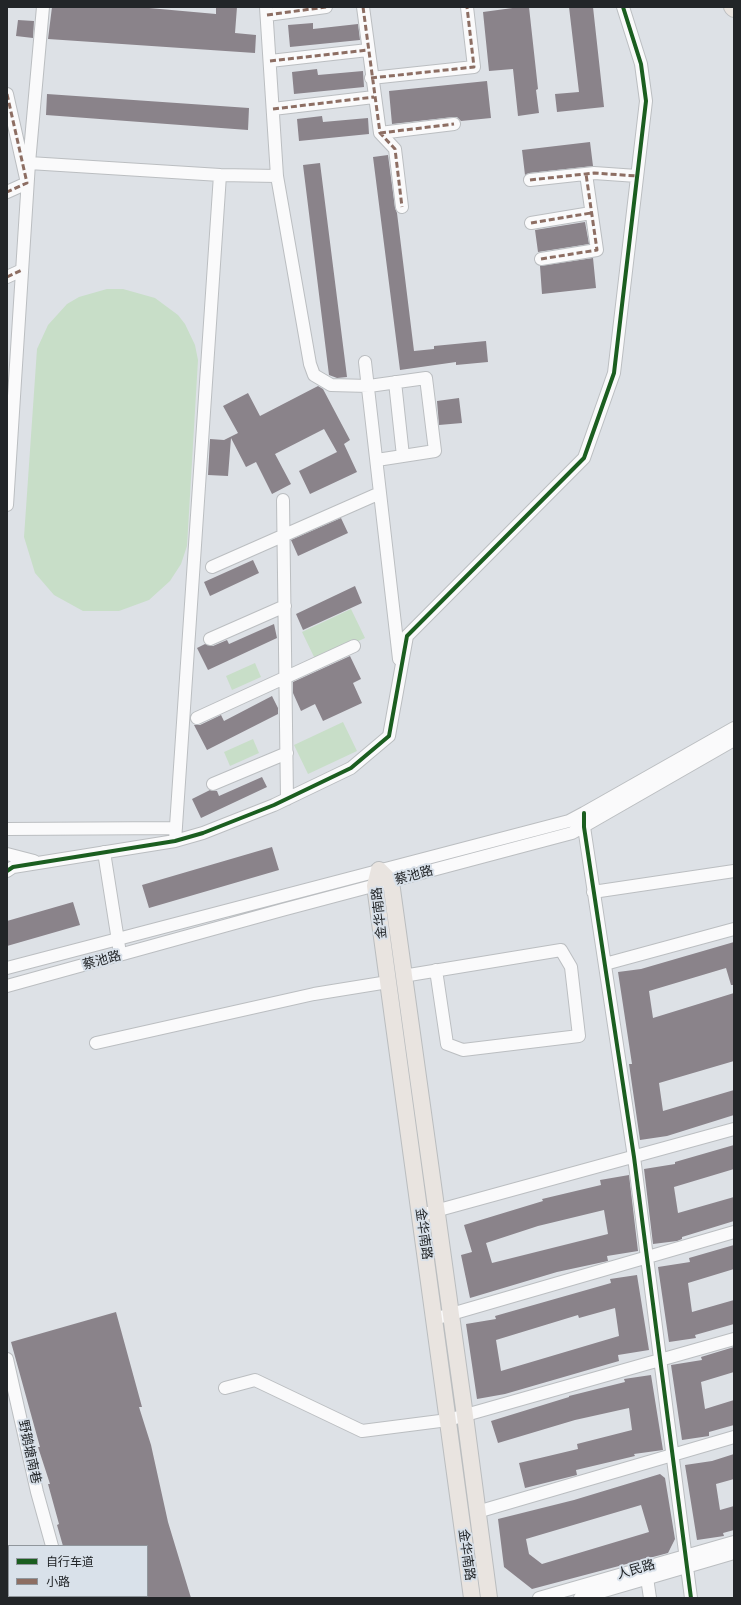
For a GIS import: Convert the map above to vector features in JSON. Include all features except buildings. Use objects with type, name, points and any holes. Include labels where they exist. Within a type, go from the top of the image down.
[{"type":"main road","points":[[379,870],[390,882]]},
{"type":"main road","name":"金华南路","points":[[379,870],[375,886],[472,1598]]},
{"type":"main road","name":"金华南路","points":[[390,882],[489,1598]]},
{"type":"street","points":[[7,506],[27,183],[43,7]]},
{"type":"street","points":[[326,7],[267,11],[277,176],[310,364],[314,375],[331,385],[368,386],[426,378],[435,451],[377,460]]},
{"type":"street","points":[[363,7],[371,78],[380,133],[395,149],[402,207]]},
{"type":"street","points":[[371,78],[474,67],[467,7]]},
{"type":"street","points":[[7,872],[13,867],[175,840],[203,833],[287,799],[351,768],[389,736],[406,636],[584,458],[614,373],[646,100],[641,64],[623,7]]},
{"type":"street","points":[[270,61],[368,50]]},
{"type":"street","points":[[7,94],[10,119],[27,183]]},
{"type":"street","points":[[273,109],[374,97]]},
{"type":"street","points":[[380,133],[454,124]]},
{"type":"street","points":[[29,163],[220,175],[277,176]]},
{"type":"street","points":[[530,180],[586,174],[637,176]]},
{"type":"street","points":[[541,258],[596,250],[586,174]]},
{"type":"street","points":[[175,840],[220,175]]},
{"type":"street","points":[[7,192],[27,183]]},
{"type":"street","points":[[531,223],[592,213]]},
{"type":"street","points":[[7,277],[22,270]]},
{"type":"street","points":[[365,362],[377,460],[394,629],[400,671]]},
{"type":"street","points":[[395,382],[403,456]]},
{"type":"street","points":[[212,567],[380,493]]},
{"type":"street","points":[[284,500],[287,799]]},
{"type":"street","points":[[210,639],[285,606]]},
{"type":"street","points":[[197,718],[354,646]]},
{"type":"street","name":"蔡池路","points":[[7,968],[569,820],[734,728]]},
{"type":"street","name":"蔡池路","points":[[7,986],[122,956],[282,910],[572,833],[734,740]]},
{"type":"street","points":[[213,784],[287,753]]},
{"type":"street","points":[[584,813],[584,826],[593,892],[606,967],[634,1157],[686,1562],[692,1598]]},
{"type":"street","points":[[7,829],[176,828]]},
{"type":"street","points":[[104,852],[122,956]]},
{"type":"street","points":[[7,854],[43,862]]},
{"type":"street","points":[[593,892],[734,871]]},
{"type":"street","points":[[606,967],[734,929]]},
{"type":"street","points":[[606,967],[734,935]]},
{"type":"street","points":[[402,976],[436,970],[561,950],[571,967],[579,1036],[463,1050],[447,1044],[436,970]]},
{"type":"street","points":[[96,1043],[314,994],[388,982]]},
{"type":"street","points":[[420,1216],[734,1130]]},
{"type":"street","points":[[434,1319],[734,1232]]},
{"type":"street","points":[[225,1388],[255,1380],[362,1431],[448,1420],[465,1416],[734,1339]]},
{"type":"street","name":"野鹅塘南巷","points":[[7,1358],[52,1545]]},
{"type":"street","points":[[477,1512],[734,1437]]},
{"type":"street","name":"人民路","points":[[686,1562],[734,1542]]},
{"type":"street","name":"人民路","points":[[539,1598],[686,1562],[734,1553]]},
{"type":"street","points":[[646,1573],[650,1598]]},
{"type":"street","name":"人民路","points":[[580,1598],[646,1573]]},
{"type":"green space","points":[[107,289],[123,289],[155,298],[178,315],[185,324],[195,345],[198,360],[187,546],[181,564],[170,581],[149,600],[119,611],[83,611],[54,595],[35,573],[24,537],[37,349],[48,325],[67,304],[79,297]]},
{"type":"green space","points":[[351,609],[365,638],[316,661],[302,632]]},
{"type":"green space","points":[[255,663],[261,677],[232,690],[226,676]]},
{"type":"green space","points":[[343,722],[357,751],[308,774],[294,745]]},
{"type":"green space","points":[[253,739],[259,753],[230,766],[224,752]]},
{"type":"marked path","points":[[267,15],[326,7]]},
{"type":"marked path","points":[[363,7],[380,133],[395,149],[402,207]]},
{"type":"marked path","points":[[371,78],[474,67],[467,7]]},
{"type":"marked path","points":[[270,61],[368,50]]},
{"type":"marked path","points":[[7,94],[27,183],[7,192]]},
{"type":"marked path","points":[[273,109],[374,97]]},
{"type":"marked path","points":[[380,133],[454,124]]},
{"type":"marked path","points":[[530,180],[594,173],[637,176]]},
{"type":"marked path","points":[[541,259],[597,250],[586,174]]},
{"type":"marked path","points":[[531,223],[591,213]]},
{"type":"marked path","points":[[7,277],[22,270]]},
{"type":"cycle path","points":[[7,871],[13,867],[175,841],[203,833],[274,805],[351,768],[389,736],[407,636],[584,458],[614,373],[646,101],[641,64],[623,7]]},
{"type":"cycle path","points":[[584,813],[584,827],[634,1157],[691,1598]]}]
